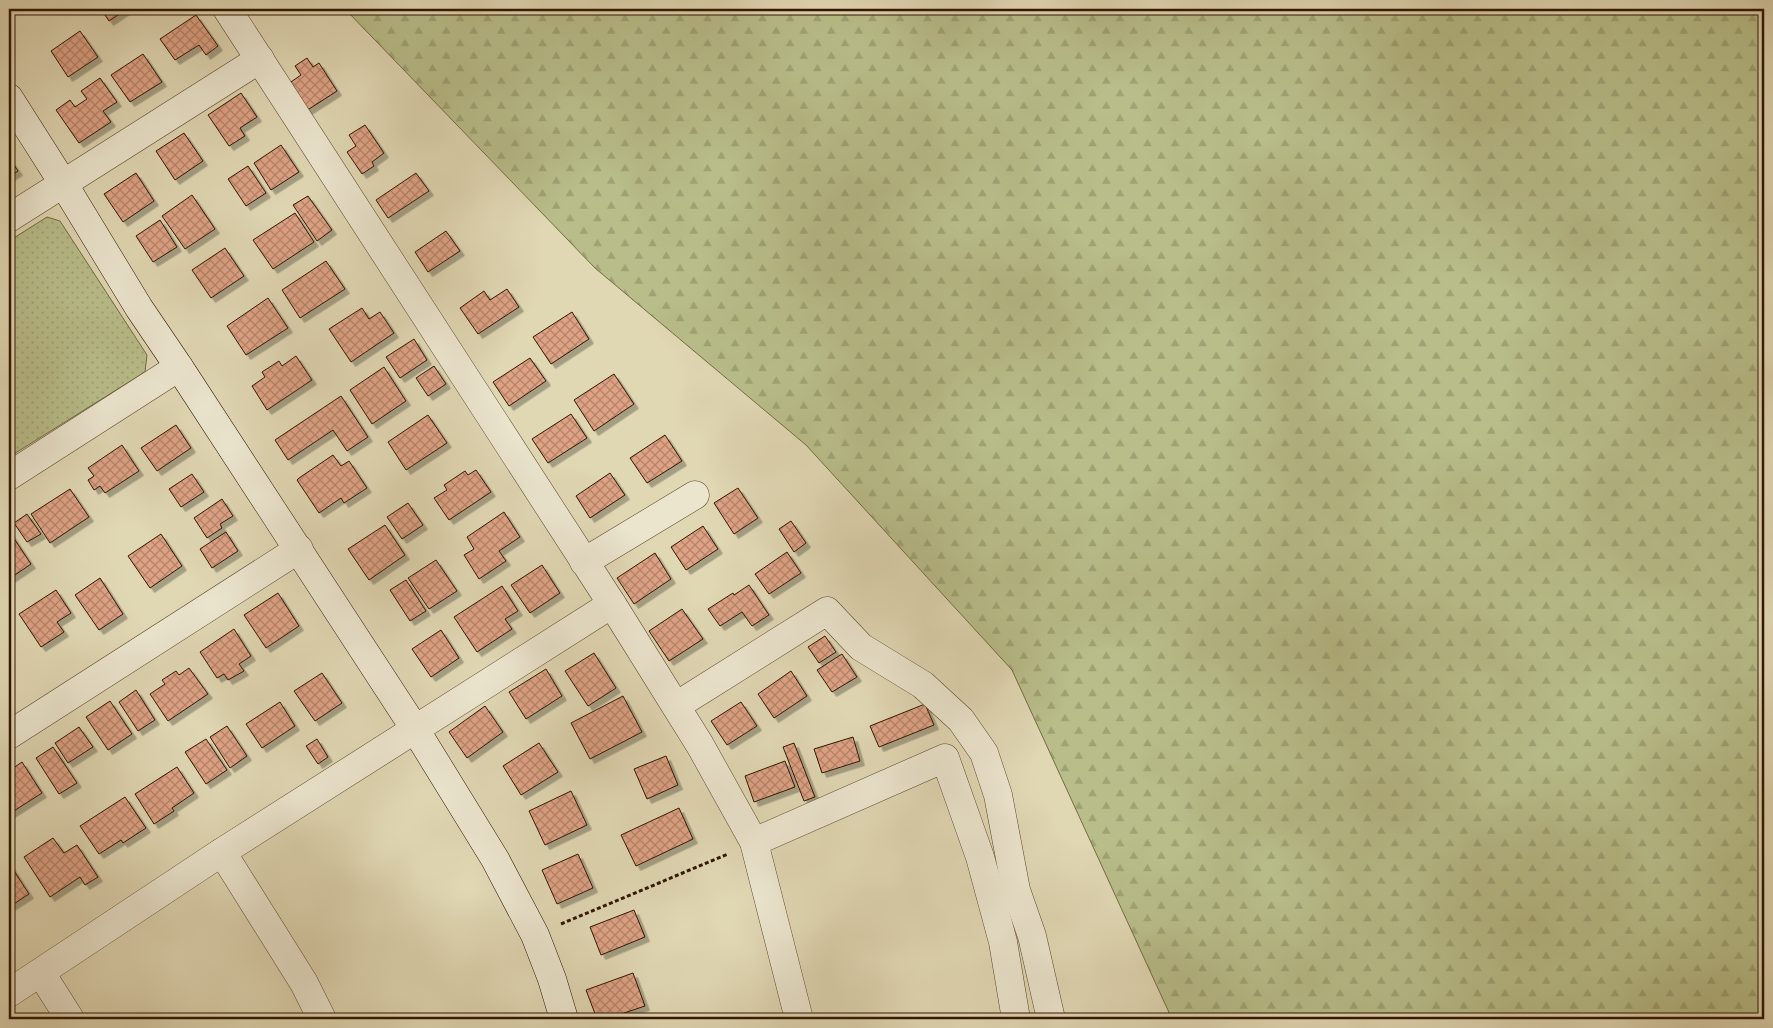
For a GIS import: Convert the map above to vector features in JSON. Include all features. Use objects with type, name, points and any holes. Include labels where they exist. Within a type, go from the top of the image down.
[{"type":"street","points":[[227,9],[612,604],[700,745],[754,842],[799,1019]]},
{"type":"street","points":[[9,218],[260,59]]},
{"type":"street","points":[[9,98],[139,308],[415,729],[495,859],[535,935],[552,979],[564,1019]]},
{"type":"street","points":[[9,476],[179,367]]},
{"type":"street","points":[[584,562],[695,495]]},
{"type":"street","points":[[9,735],[299,550]]},
{"type":"street","points":[[9,993],[222,852],[612,604]]},
{"type":"street","points":[[676,706],[827,611],[861,647],[923,685],[961,720],[984,752],[998,795],[1016,890],[1032,936],[1051,1019]]},
{"type":"street","points":[[754,842],[945,758],[980,857],[1003,942],[1016,1019]]},
{"type":"street","points":[[222,852],[304,983],[322,1019]]},
{"type":"street","points":[[41,972],[70,1019]]},
{"type":"path","points":[[535,935],[754,842]]},
{"type":"green space","points":[[345,9],[1764,9],[1764,1019],[1172,1019],[1012,670],[806,445],[595,268]]},
{"type":"green space","points":[[47,217],[60,221],[147,355],[145,372],[9,457],[9,241]]},
{"type":"building","points":[[101,9],[127,9],[109,21]]},
{"type":"building","points":[[196,15],[218,46],[206,55],[199,45],[175,60],[160,39]]},
{"type":"building","points":[[80,31],[98,57],[68,77],[51,51]]},
{"type":"building","points":[[143,54],[162,82],[130,102],[111,75]]},
{"type":"building","points":[[307,58],[313,67],[319,63],[337,91],[306,111],[288,84],[301,75],[295,66]]},
{"type":"building","points":[[100,78],[117,102],[103,111],[111,122],[79,143],[56,110],[70,100],[75,107],[87,99],[81,91]]},
{"type":"building","points":[[241,93],[257,117],[240,128],[245,136],[229,146],[208,115]]},
{"type":"building","points":[[365,125],[384,153],[372,162],[374,166],[362,174],[347,152],[356,146],[349,135]]},
{"type":"building","points":[[184,133],[203,161],[175,180],[156,151]]},
{"type":"building","points":[[281,145],[299,172],[271,190],[254,163]]},
{"type":"building","points":[[9,158],[18,171],[9,177]]},
{"type":"building","points":[[248,166],[266,193],[246,206],[228,179]]},
{"type":"building","points":[[136,173],[154,201],[123,222],[104,194]]},
{"type":"building","points":[[416,173],[429,191],[388,218],[376,200]]},
{"type":"building","points":[[192,195],[215,229],[185,249],[162,216]]},
{"type":"building","points":[[308,196],[332,230],[317,241],[293,205]]},
{"type":"building","points":[[295,213],[314,242],[273,269],[253,240]]},
{"type":"building","points":[[160,220],[177,247],[153,262],[136,236]]},
{"type":"building","points":[[446,231],[460,251],[428,272],[415,252]]},
{"type":"building","points":[[225,248],[244,276],[211,298],[192,270]]},
{"type":"building","points":[[326,261],[345,289],[300,318],[282,290]]},
{"type":"building","points":[[507,289],[519,307],[478,334],[460,308],[484,291],[490,300]]},
{"type":"building","points":[[268,298],[288,328],[246,355],[227,326]]},
{"type":"building","points":[[362,308],[369,319],[380,312],[394,333],[351,362],[329,329]]},
{"type":"building","points":[[572,312],[589,339],[551,364],[533,337]]},
{"type":"building","points":[[414,339],[427,360],[400,378],[386,357]]},
{"type":"building","points":[[296,356],[312,380],[267,410],[252,386],[265,377],[262,372],[279,361],[282,366]]},
{"type":"building","points":[[530,358],[546,381],[509,406],[493,382]]},
{"type":"building","points":[[434,366],[446,384],[428,396],[416,378]]},
{"type":"building","points":[[384,367],[406,401],[372,424],[350,390]]},
{"type":"building","points":[[614,374],[634,404],[594,431],[574,400]]},
{"type":"building","points":[[341,396],[368,437],[347,451],[333,430],[288,460],[275,440]]},
{"type":"building","points":[[571,414],[587,438],[548,463],[532,439]]},
{"type":"building","points":[[428,415],[447,443],[406,470],[388,442]]},
{"type":"building","points":[[176,425],[191,448],[157,471],[141,448]]},
{"type":"building","points":[[665,435],[682,461],[647,483],[630,458]]},
{"type":"building","points":[[122,445],[139,471],[105,493],[100,486],[94,490],[88,480],[94,476],[88,468]]},
{"type":"building","points":[[333,455],[341,466],[349,461],[367,488],[344,503],[341,498],[319,513],[297,480]]},
{"type":"building","points":[[476,470],[491,492],[449,520],[434,498],[447,490],[444,485],[465,471],[468,475]]},
{"type":"building","points":[[610,473],[625,495],[590,518],[576,496]]},
{"type":"building","points":[[192,474],[204,492],[181,507],[169,489]]},
{"type":"building","points":[[738,488],[758,518],[734,534],[714,503]]},
{"type":"building","points":[[70,489],[89,517],[50,543],[31,514]]},
{"type":"building","points":[[222,499],[233,516],[220,524],[222,528],[207,538],[194,518]]},
{"type":"building","points":[[408,503],[423,525],[402,539],[387,517]]},
{"type":"building","points":[[504,512],[520,537],[499,551],[506,561],[479,579],[464,555],[474,549],[467,537]]},
{"type":"building","points":[[27,514],[41,534],[27,542],[14,523]]},
{"type":"building","points":[[791,521],[806,543],[794,552],[779,529]]},
{"type":"building","points":[[385,525],[405,555],[369,580],[348,549]]},
{"type":"building","points":[[703,526],[718,549],[686,570],[671,547]]},
{"type":"building","points":[[9,531],[31,564],[9,579]]},
{"type":"building","points":[[226,532],[238,551],[212,568],[200,549]]},
{"type":"building","points":[[161,534],[182,566],[150,588],[128,556]]},
{"type":"building","points":[[787,552],[801,573],[769,594],[755,574]]},
{"type":"building","points":[[655,553],[671,579],[634,604],[617,578]]},
{"type":"building","points":[[436,560],[457,591],[429,609],[408,578]]},
{"type":"building","points":[[542,565],[560,593],[530,613],[511,585]]},
{"type":"building","points":[[100,578],[123,614],[99,630],[75,595]]},
{"type":"building","points":[[406,580],[426,611],[410,621],[390,590]]},
{"type":"building","points":[[749,585],[769,615],[752,626],[742,612],[720,626],[708,609]]},
{"type":"building","points":[[502,586],[518,611],[505,619],[512,629],[477,652],[454,617]]},
{"type":"building","points":[[56,590],[71,613],[57,622],[64,632],[41,647],[19,614]]},
{"type":"building","points":[[278,593],[299,626],[266,648],[244,615]]},
{"type":"building","points":[[682,609],[703,639],[669,661],[649,631]]},
{"type":"building","points":[[234,629],[251,656],[239,664],[244,671],[228,680],[224,674],[217,678],[200,652]]},
{"type":"building","points":[[441,630],[459,658],[431,677],[412,649]]},
{"type":"building","points":[[825,636],[836,652],[819,663],[808,647]]},
{"type":"building","points":[[594,653],[616,688],[588,706],[565,671]]},
{"type":"building","points":[[842,654],[857,677],[832,692],[817,670]]},
{"type":"building","points":[[189,668],[208,694],[168,721],[150,694],[165,684],[162,680],[176,671],[179,675]]},
{"type":"building","points":[[546,669],[562,696],[526,719],[509,692]]},
{"type":"building","points":[[791,671],[807,696],[774,718],[758,694]]},
{"type":"building","points":[[322,673],[342,703],[315,721],[294,691]]},
{"type":"building","points":[[136,690],[155,720],[138,731],[119,702]]},
{"type":"building","points":[[623,696],[642,732],[590,759],[571,723]]},
{"type":"building","points":[[110,701],[132,734],[108,750],[86,717]]},
{"type":"building","points":[[280,702],[295,726],[262,748],[246,724]]},
{"type":"building","points":[[741,702],[757,726],[727,745],[711,721]]},
{"type":"building","points":[[925,704],[934,725],[879,747],[870,726]]},
{"type":"building","points":[[485,706],[503,732],[467,758],[449,732]]},
{"type":"building","points":[[227,726],[247,756],[230,768],[210,737]]},
{"type":"building","points":[[79,727],[93,747],[68,763],[55,743]]},
{"type":"building","points":[[853,737],[860,761],[822,773],[814,749]]},
{"type":"building","points":[[206,739],[227,770],[206,784],[185,752]]},
{"type":"building","points":[[317,739],[328,757],[318,764],[306,746]]},
{"type":"building","points":[[539,743],[558,772],[521,795],[503,766]]},
{"type":"building","points":[[794,743],[815,797],[804,801],[783,747]]},
{"type":"building","points":[[53,747],[77,783],[59,794],[36,758]]},
{"type":"building","points":[[666,756],[678,785],[647,799],[634,769]]},
{"type":"building","points":[[785,761],[795,787],[754,802],[745,776]]},
{"type":"building","points":[[22,762],[42,793],[9,814],[9,771]]},
{"type":"building","points":[[177,767],[194,793],[172,808],[174,811],[154,824],[135,794]]},
{"type":"building","points":[[571,791],[587,825],[545,845],[529,811]]},
{"type":"building","points":[[125,797],[146,828],[123,843],[121,840],[99,854],[80,826]]},
{"type":"building","points":[[679,808],[693,839],[636,866],[621,835]]},
{"type":"building","points":[[53,838],[64,853],[77,845],[98,877],[85,885],[80,877],[50,897],[24,857]]},
{"type":"building","points":[[578,854],[593,888],[557,904],[542,870]]},
{"type":"building","points":[[9,863],[29,894],[9,907]]},
{"type":"building","points":[[634,910],[645,937],[601,955],[590,927]]},
{"type":"building","points":[[633,973],[645,1006],[606,1019],[597,1019],[586,990]]}]
